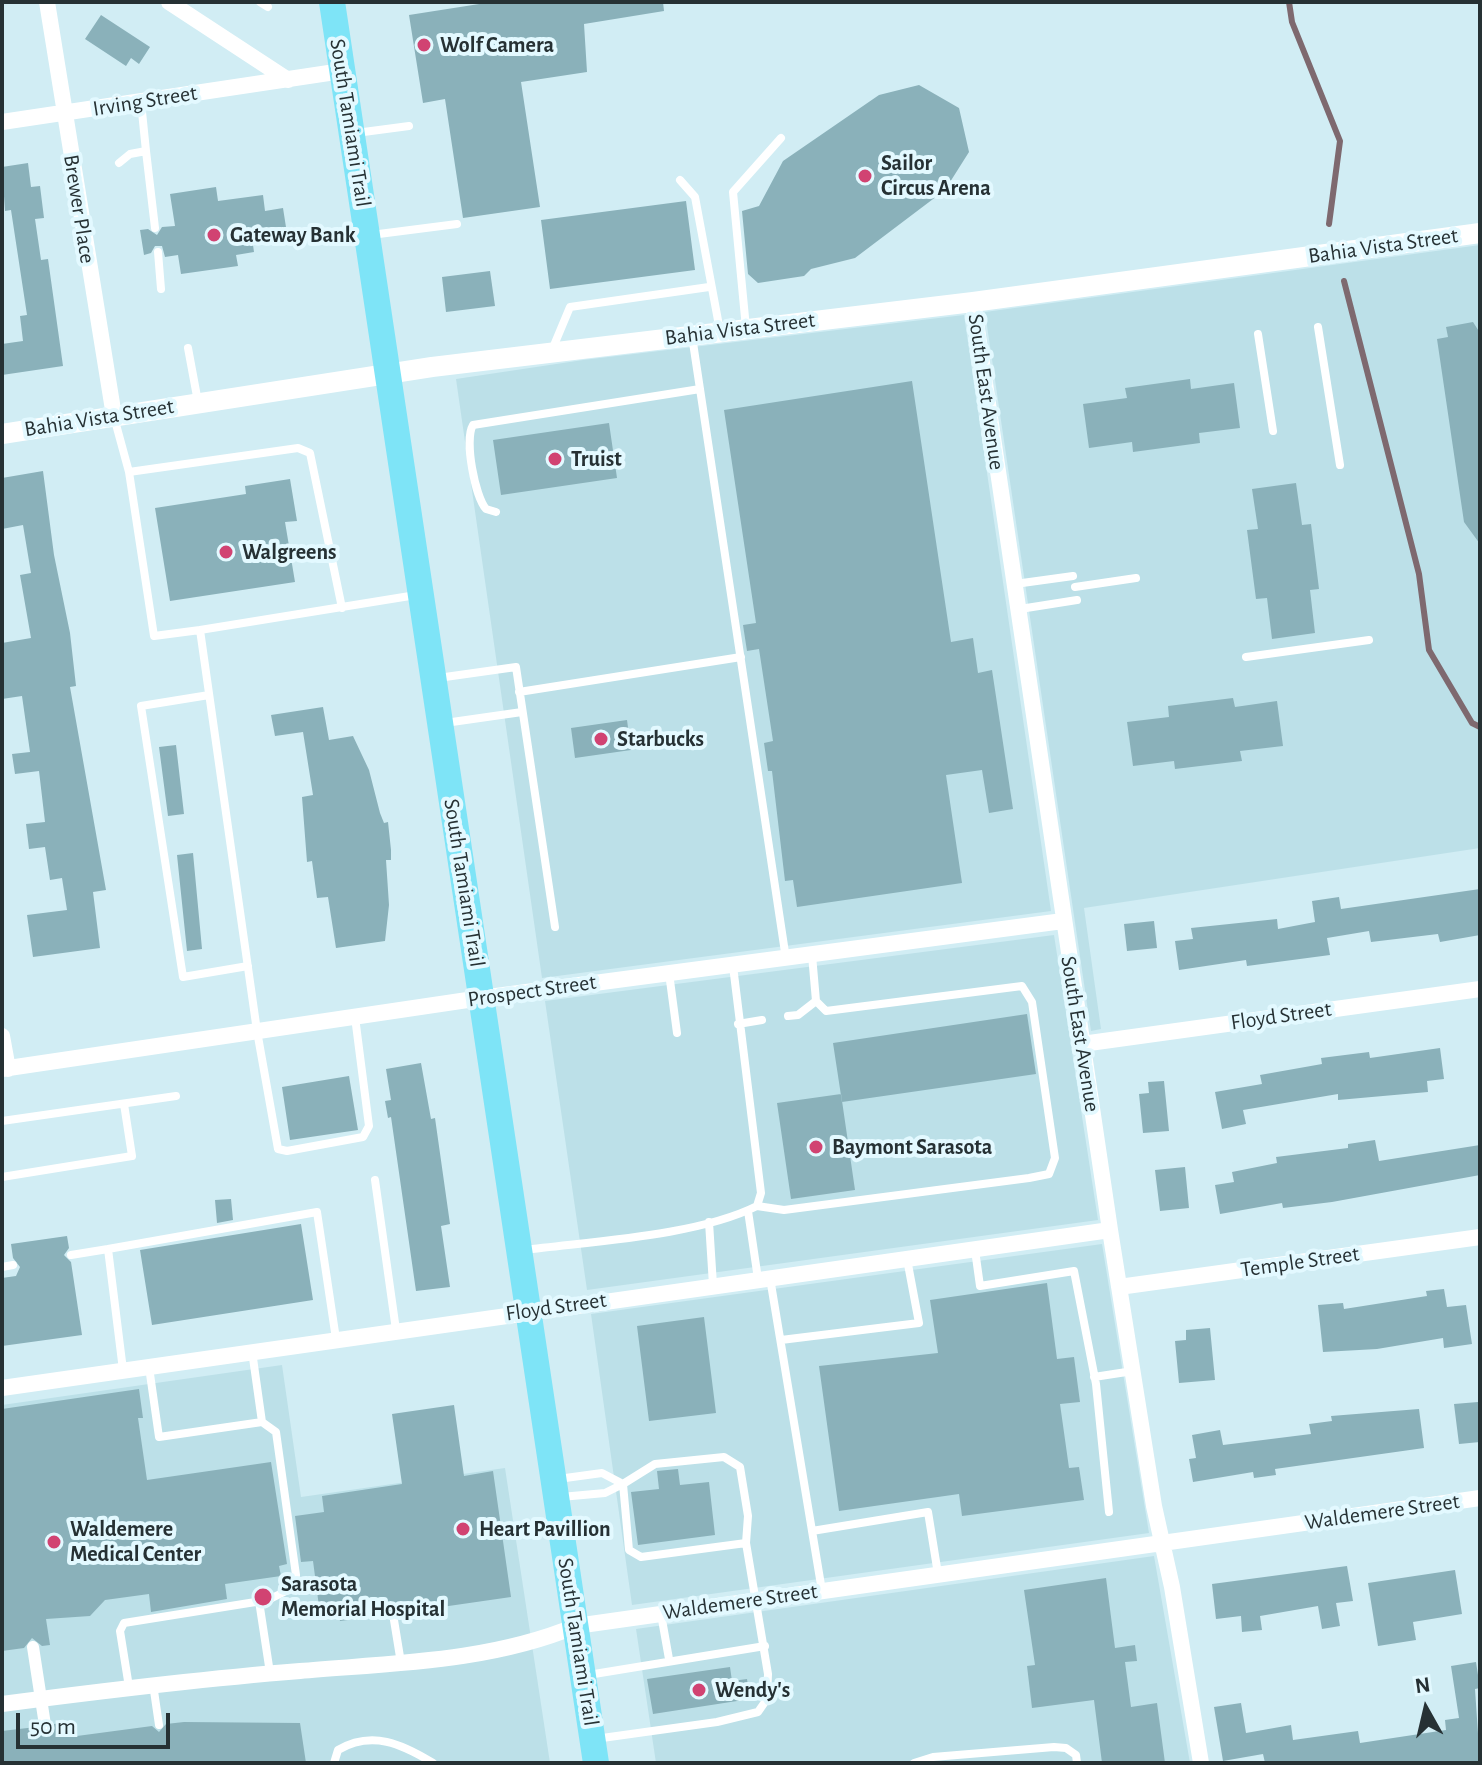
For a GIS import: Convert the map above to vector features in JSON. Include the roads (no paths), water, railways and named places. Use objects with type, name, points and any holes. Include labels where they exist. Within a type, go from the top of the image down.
[{"type":"main road","name":"South Tamiami Trail","points":[[332,2],[595,1751]]},
{"type":"street","name":"Brewer Place","points":[[47,2],[114,416]]},
{"type":"street","points":[[169,2],[288,80]]},
{"type":"street","name":"Irving Street","points":[[2,122],[342,71]]},
{"type":"street","name":"Bahia Vista Street","points":[[2,434],[387,374],[973,302],[1480,233]]},
{"type":"street","name":"South East Avenue","points":[[973,302],[1110,1230],[1201,1763]]},
{"type":"street","name":"Prospect Street","points":[[5,1069],[481,998],[1063,921]]},
{"type":"street","name":"Floyd Street","points":[[1082,1044],[1480,989]]},
{"type":"street","points":[[2,1036],[5,1069]]},
{"type":"street","name":"Floyd Street","points":[[2,1388],[528,1310],[1110,1230]]},
{"type":"street","name":"Temple Street","points":[[1119,1287],[1480,1237]]},
{"type":"street","name":"Waldemere Street","points":[[2,1704],[153,1684],[401,1663],[506,1649],[540,1641],[576,1626],[1480,1498]]},
{"type":"street","points":[[33,1647],[45,1725]]},
{"type":"lane","points":[[141,102],[155,228]]},
{"type":"lane","points":[[351,134],[409,126]]},
{"type":"lane","points":[[747,329],[733,192],[781,138]]},
{"type":"lane","points":[[119,163],[130,154],[146,151]]},
{"type":"lane","points":[[680,180],[695,197],[709,287],[720,332]]},
{"type":"lane","points":[[367,236],[457,224]]},
{"type":"lane","points":[[158,252],[161,289]]},
{"type":"lane","points":[[551,352],[570,307],[709,287]]},
{"type":"lane","points":[[1318,327],[1340,465]]},
{"type":"lane","points":[[1258,334],[1273,431]]},
{"type":"lane","points":[[692,335],[786,959]]},
{"type":"lane","points":[[188,348],[198,402]]},
{"type":"lane","points":[[496,512],[486,509],[478,492],[469,441],[473,425],[700,389]]},
{"type":"lane","points":[[114,416],[129,472],[154,636],[421,595]]},
{"type":"lane","points":[[129,472],[298,448],[310,453],[342,608]]},
{"type":"lane","points":[[1015,584],[1073,576]]},
{"type":"lane","points":[[1075,587],[1136,578]]},
{"type":"lane","points":[[1020,609],[1077,600]]},
{"type":"lane","points":[[200,630],[257,1031],[278,1149],[287,1151],[363,1137],[369,1126],[355,1017]]},
{"type":"lane","points":[[1246,657],[1369,640]]},
{"type":"lane","points":[[519,692],[741,657]]},
{"type":"lane","points":[[433,679],[516,667],[555,927]]},
{"type":"lane","points":[[209,695],[141,706],[183,977],[248,966]]},
{"type":"lane","points":[[440,724],[522,712]]},
{"type":"lane","points":[[519,1251],[709,1222],[757,1206],[784,1210],[1049,1174],[1055,1158],[1032,1002],[1022,986],[826,1011],[816,1001],[812,955]]},
{"type":"lane","points":[[733,966],[761,1193],[757,1206]]},
{"type":"lane","points":[[669,973],[677,1033]]},
{"type":"lane","points":[[788,1016],[798,1015],[816,1001]]},
{"type":"lane","points":[[738,1024],[762,1020]]},
{"type":"lane","points":[[2,1121],[176,1096]]},
{"type":"lane","points":[[2,1177],[132,1156],[124,1104]]},
{"type":"lane","points":[[375,1180],[396,1330]]},
{"type":"lane","points":[[748,1211],[781,1340],[822,1591]]},
{"type":"lane","points":[[71,1255],[317,1212],[336,1339]]},
{"type":"lane","points":[[709,1222],[713,1285]]},
{"type":"lane","points":[[108,1249],[123,1370]]},
{"type":"lane","points":[[975,1250],[980,1286],[1074,1271],[1094,1377],[1109,1512]]},
{"type":"lane","points":[[781,1340],[919,1323],[907,1259]]},
{"type":"lane","points":[[2,1267],[13,1265]]},
{"type":"lane","points":[[252,1351],[262,1422]]},
{"type":"lane","points":[[129,1687],[120,1631],[124,1623],[285,1594],[294,1587],[296,1575],[276,1432],[262,1422],[159,1437],[149,1366]]},
{"type":"lane","points":[[1094,1377],[1133,1371]]},
{"type":"lane","points":[[555,1488],[605,1493],[655,1464],[724,1457],[740,1467],[748,1516],[746,1543],[765,1646],[767,1699],[758,1712],[595,1751]]},
{"type":"lane","points":[[555,1488],[602,1473],[623,1484]]},
{"type":"lane","points":[[623,1484],[629,1550],[641,1557],[746,1543]]},
{"type":"lane","points":[[812,1531],[928,1512],[938,1574]]},
{"type":"lane","points":[[259,1601],[270,1673]]},
{"type":"lane","points":[[661,1613],[669,1659]]},
{"type":"lane","points":[[393,1614],[401,1663]]},
{"type":"lane","points":[[583,1676],[669,1659],[765,1646]]},
{"type":"lane","points":[[153,1684],[159,1725]]},
{"type":"lane","points":[[334,1763],[338,1750],[375,1739],[392,1742],[433,1763]]},
{"type":"lane","points":[[914,1763],[933,1757],[1054,1747],[1066,1748],[1076,1755],[1077,1763]]},
{"type":"waterway","points":[[1289,2],[1292,22],[1340,141],[1329,224]]},
{"type":"waterway","points":[[1344,281],[1419,574],[1429,650],[1472,723],[1480,727]]},
{"type":"place","name":"Wolf Camera","points":[[424,45]]},
{"type":"place","name":"Sailor Circus Arena","points":[[865,176]]},
{"type":"place","name":"Gateway Bank","points":[[214,235]]},
{"type":"place","name":"Truist","points":[[555,459]]},
{"type":"place","name":"Walgreens","points":[[226,552]]},
{"type":"place","name":"Starbucks","points":[[601,739]]},
{"type":"place","name":"Baymont Sarasota","points":[[816,1147]]},
{"type":"place","name":"Heart Pavillion","points":[[463,1529]]},
{"type":"place","name":"Waldemere Medical Center","points":[[54,1542]]},
{"type":"place","name":"Sarasota Memorial Hospital","points":[[263,1597]]},
{"type":"place","name":"Wendy's","points":[[699,1690]]}]
